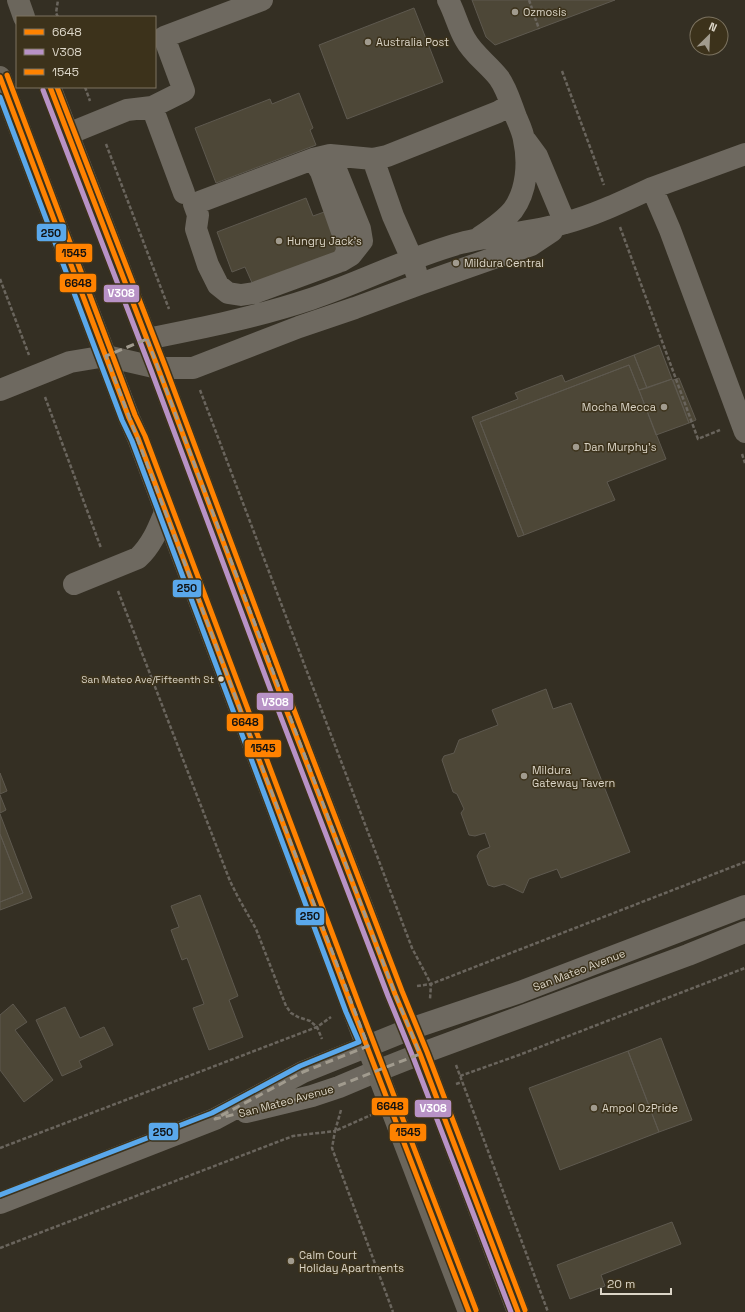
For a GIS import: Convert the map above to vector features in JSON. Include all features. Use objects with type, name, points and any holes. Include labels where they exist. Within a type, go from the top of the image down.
[{"type":"highway","points":[[18,0],[24,16]]},
{"type":"highway","points":[[0,76],[468,1312]]},
{"type":"highway","points":[[50,88],[158,368],[279,691],[395,994],[420,1054],[518,1312]]},
{"type":"highway","points":[[106,356],[147,339]]},
{"type":"highway","points":[[106,356],[158,368]]},
{"type":"highway","points":[[368,1046],[410,1029]]},
{"type":"highway","points":[[377,1071],[420,1054]]},
{"type":"street","points":[[70,141],[127,110],[152,106],[184,91],[164,37],[262,0]]},
{"type":"street","points":[[448,0],[464,38],[472,50],[499,78],[506,90],[524,138],[537,156],[565,223]]},
{"type":"street","points":[[321,157],[360,229],[362,241],[351,255],[341,261],[254,293],[242,295],[228,293],[218,286],[208,265],[196,229],[198,215],[194,204],[321,157],[373,159],[386,156],[498,112],[511,104]]},
{"type":"street","points":[[152,106],[184,193]]},
{"type":"street","points":[[477,240],[501,222],[513,209],[521,195],[525,180],[526,164],[524,138]]},
{"type":"street","points":[[147,339],[238,320],[311,299],[412,259],[461,243],[565,223],[612,206],[652,188],[745,154]]},
{"type":"street","points":[[373,159],[393,216],[412,259],[420,284]]},
{"type":"street","points":[[652,188],[670,230],[742,441]]},
{"type":"street","points":[[158,368],[193,368],[300,327],[531,245],[565,223]]},
{"type":"street","points":[[0,390],[70,362],[106,356]]},
{"type":"street","points":[[74,584],[138,558],[146,551],[154,539],[165,512]]},
{"type":"street","name":"San Mateo Avenue","points":[[410,1029],[520,992],[745,906]]},
{"type":"street","name":"San Mateo Avenue","points":[[420,1054],[681,958],[745,932]]},
{"type":"street","name":"San Mateo Avenue","points":[[0,1203],[215,1119],[303,1072],[368,1046]]},
{"type":"street","name":"San Mateo Avenue","points":[[215,1119],[312,1096],[339,1087],[377,1071]]},
{"type":"path","points":[[58,0],[56,13],[58,16]]},
{"type":"path","points":[[529,0],[539,29]]},
{"type":"path","points":[[562,71],[698,439],[724,428]]},
{"type":"path","points":[[108,149],[169,309]]},
{"type":"path","points":[[0,278],[110,570],[230,881],[256,929],[286,1006],[291,1013],[310,1021],[317,1027],[0,1148]]},
{"type":"path","points":[[205,403],[412,948],[431,984],[430,999],[438,1020]]},
{"type":"path","points":[[742,441],[745,462]]},
{"type":"path","points":[[395,994],[416,986],[431,984],[745,862]]},
{"type":"path","points":[[460,1076],[519,1055],[745,968]]},
{"type":"path","points":[[447,1044],[548,1312]]},
{"type":"path","points":[[0,1248],[293,1136],[335,1131],[332,1148],[393,1312]]},
{"type":"highlighted area","points":[[147,339],[395,994],[420,1054],[312,1096],[215,1119],[303,1072],[368,1046],[106,356]]},
{"type":"building","points":[[472,0],[615,0],[495,45],[486,37]]},
{"type":"building","points":[[414,8],[443,82],[347,119],[319,45]]},
{"type":"building","points":[[299,93],[313,128],[310,130],[316,145],[216,183],[195,128],[270,99],[272,104]]},
{"type":"building","name":"Hungry Jack's","points":[[306,198],[313,216],[327,211],[342,251],[253,285],[245,267],[232,272],[217,232]]},
{"type":"building","points":[[659,345],[672,379],[647,388],[634,355]]},
{"type":"building","points":[[634,355],[647,388],[639,390],[629,365],[480,422],[524,535],[518,537],[472,417],[518,399],[515,393],[562,375],[565,382]]},
{"type":"building","name":"Dan Murphy's","points":[[629,365],[666,459],[607,482],[615,500],[524,535],[480,422]]},
{"type":"building","points":[[679,378],[696,420],[689,423],[673,380]]},
{"type":"building","name":"Mocha Mecca","points":[[672,379],[689,423],[656,435],[639,390]]},
{"type":"building","name":"Mildura Gateway Tavern","points":[[546,689],[553,709],[571,703],[630,852],[561,878],[557,869],[529,879],[523,893],[504,884],[494,887],[488,885],[477,856],[480,851],[490,847],[485,833],[475,836],[469,835],[461,813],[464,809],[457,794],[453,792],[442,760],[444,756],[454,753],[459,740],[498,725],[492,710]]},
{"type":"building","points":[[0,773],[7,791],[0,794]]},
{"type":"building","points":[[0,795],[6,810],[0,813]]},
{"type":"building","points":[[0,814],[32,898],[0,910],[0,902],[23,893],[0,834]]},
{"type":"building","points":[[0,834],[23,893],[0,902]]},
{"type":"building","points":[[200,895],[238,996],[229,1000],[243,1037],[209,1050],[193,1008],[204,1004],[187,958],[182,960],[171,930],[179,927],[171,906]]},
{"type":"building","points":[[13,1004],[27,1022],[15,1030],[53,1080],[24,1102],[0,1070],[0,1015]]},
{"type":"building","points":[[65,1007],[80,1038],[104,1027],[113,1045],[79,1061],[82,1067],[62,1076],[36,1020]]},
{"type":"building","points":[[661,1038],[692,1120],[659,1132],[628,1051]]},
{"type":"building","points":[[628,1051],[659,1132],[560,1170],[529,1088]]},
{"type":"building","points":[[672,1222],[681,1244],[601,1275],[605,1286],[570,1299],[557,1265]]},
{"type":"transit line","name":"1545","points":[[7,75],[476,1310]]},
{"type":"transit line","name":"6648","points":[[0,77],[129,418],[138,438],[353,1010],[469,1312]]},
{"type":"transit line","name":"6648","points":[[50,88],[158,368],[279,691],[395,994],[420,1054],[518,1312]]},
{"type":"transit line","name":"1545","points":[[57,88],[165,366],[286,689],[402,991],[427,1052],[525,1310]]},
{"type":"transit line","name":"V308","points":[[43,90],[151,370],[272,694],[511,1312]]},
{"type":"transit line","name":"250","points":[[0,97],[122,420],[132,441],[346,1012],[359,1042],[300,1066],[212,1113],[0,1195]]},
{"type":"place","name":"Ozmosis","points":[[515,12]]},
{"type":"place","name":"Australia Post","points":[[368,42]]},
{"type":"place","name":"Hungry Jack's","points":[[279,241]]},
{"type":"place","name":"Mildura Central","points":[[456,263]]},
{"type":"place","name":"Mocha Mecca","points":[[664,407]]},
{"type":"place","name":"Dan Murphy's","points":[[576,447]]},
{"type":"place","name":"San Mateo Ave/Fifteenth St","points":[[221,679]]},
{"type":"place","name":"Mildura Gateway Tavern","points":[[524,776]]},
{"type":"place","name":"Ampol OzPride","points":[[594,1108]]},
{"type":"place","name":"Calm Court Holiday Apartments","points":[[291,1261]]}]
